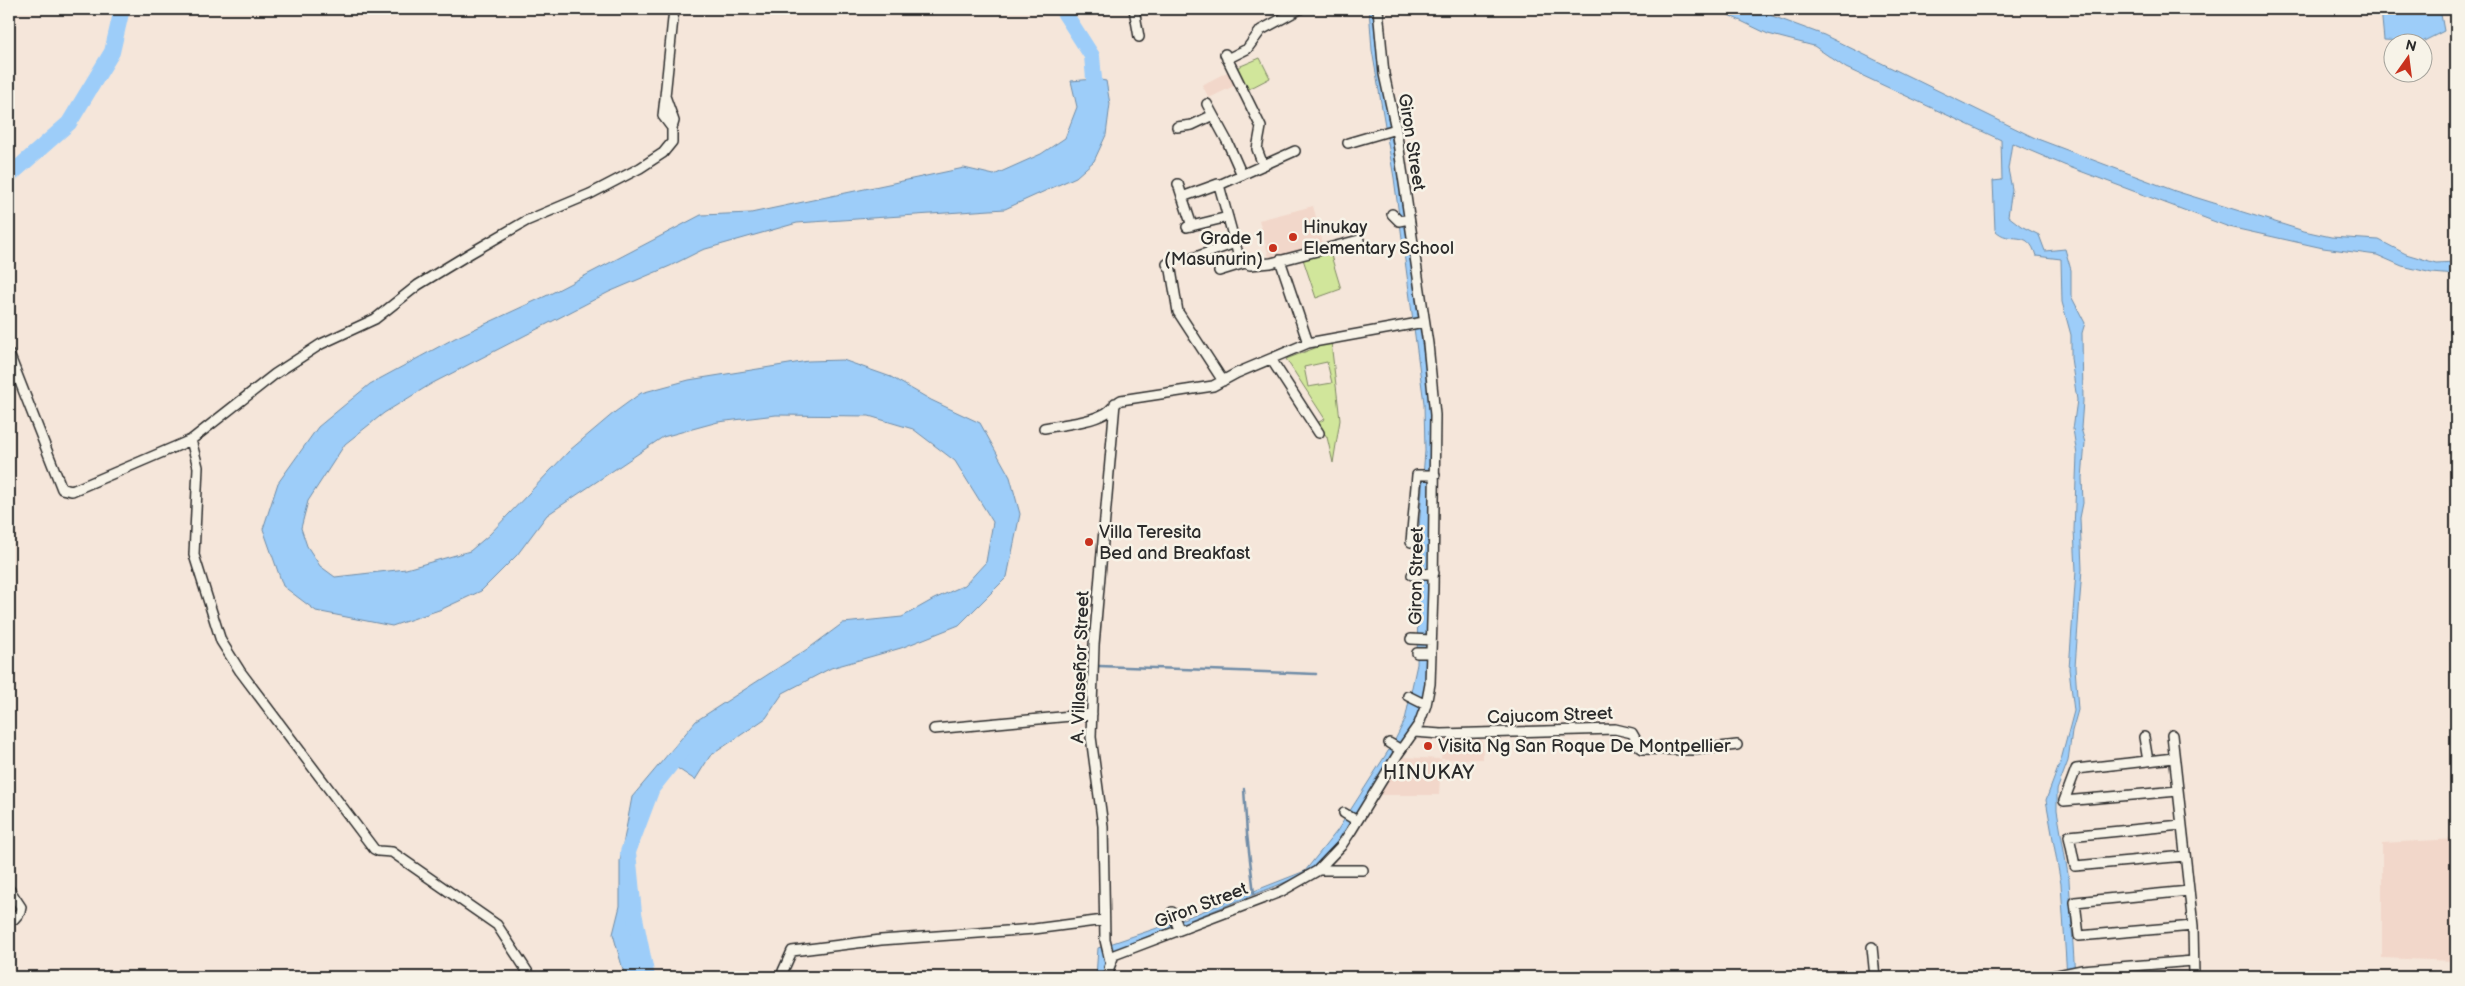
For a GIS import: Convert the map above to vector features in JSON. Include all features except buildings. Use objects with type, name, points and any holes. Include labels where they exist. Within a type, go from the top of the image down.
[{"type":"street","points":[[9,354],[62,489],[72,491],[191,440],[275,374],[322,344],[375,319],[418,285],[526,221],[590,194],[640,168],[663,153],[672,142],[674,121],[665,96],[674,9]]},
{"type":"street","points":[[1134,9],[1139,37]]},
{"type":"street","points":[[1263,165],[1257,149],[1261,127],[1226,57],[1247,49],[1261,30],[1300,9]]},
{"type":"street","name":"Giron Street","points":[[1109,956],[1178,926],[1287,889],[1319,870],[1342,846],[1396,747],[1414,732],[1430,684],[1422,640],[1431,573],[1430,475],[1435,415],[1390,130],[1378,9]]},
{"type":"street","points":[[1207,104],[1228,141],[1242,174]]},
{"type":"street","points":[[1177,127],[1192,125],[1213,115]]},
{"type":"street","points":[[1348,142],[1390,130]]},
{"type":"street","points":[[1294,151],[1219,185],[1240,261],[1250,265],[1280,260],[1359,240]]},
{"type":"street","points":[[1178,184],[1190,227],[1228,216]]},
{"type":"street","points":[[1182,197],[1218,184]]},
{"type":"street","points":[[1392,214],[1404,220]]},
{"type":"street","points":[[1193,258],[1235,243]]},
{"type":"street","points":[[1280,260],[1308,343]]},
{"type":"street","points":[[1219,271],[1245,263]]},
{"type":"street","points":[[1167,264],[1171,270],[1178,312],[1223,381]]},
{"type":"street","points":[[1044,428],[1092,419],[1108,412],[1115,403],[1121,400],[1213,386],[1308,343],[1419,323]]},
{"type":"street","points":[[1271,359],[1319,433]]},
{"type":"street","name":"A. Villaseñor Street","points":[[1109,956],[1104,940],[1103,826],[1091,737],[1094,645],[1115,403]]},
{"type":"street","points":[[191,440],[198,467],[194,555],[221,640],[240,671],[374,849],[392,852],[497,925],[531,977]]},
{"type":"street","points":[[1411,542],[1416,475],[1430,475]]},
{"type":"street","points":[[1416,575],[1431,573]]},
{"type":"street","points":[[1408,696],[1424,704]]},
{"type":"street","points":[[934,729],[1092,714]]},
{"type":"street","name":"Cajucom Street","points":[[1414,732],[1441,734],[1620,729],[1632,733],[1643,749],[1694,750],[1737,745]]},
{"type":"street","points":[[2172,734],[2193,926],[2194,977]]},
{"type":"street","points":[[2144,737],[2148,761]]},
{"type":"street","points":[[2174,758],[2076,768],[2064,801],[2178,791]]},
{"type":"street","points":[[1344,813],[1356,821]]},
{"type":"street","points":[[2181,825],[2069,836],[2075,866],[2185,856]]},
{"type":"street","points":[[1319,870],[1363,870]]},
{"type":"street","points":[[9,890],[21,907],[20,912],[14,919],[9,920]]},
{"type":"street","points":[[2189,891],[2075,902],[2079,936],[2193,926]]},
{"type":"street","points":[[1172,912],[1178,926]]},
{"type":"street","points":[[783,971],[792,951],[881,940],[1034,929],[1104,920]]},
{"type":"street","points":[[1872,947],[1876,977]]},
{"type":"street","points":[[1109,956],[1109,977]]},
{"type":"street","points":[[2048,977],[2194,961]]},
{"type":"shaded area","points":[[1229,71],[1236,85],[1209,98],[1202,85]]},
{"type":"shaded area","name":"Hinukay Elementary School","points":[[1313,206],[1324,247],[1270,261],[1259,220]]},
{"type":"shaded area","points":[[1443,737],[1482,738],[1483,759],[1441,759]]},
{"type":"shaded area","points":[[1402,757],[1441,759],[1439,795],[1376,795]]},
{"type":"shaded area","points":[[2456,839],[2456,947],[2454,961],[2382,958],[2382,843]]},
{"type":"green space","points":[[1260,58],[1270,78],[1247,90],[1236,68]]},
{"type":"green space","points":[[1329,249],[1341,289],[1316,298],[1302,256]]},
{"type":"green space","points":[[1331,342],[1340,420],[1333,463],[1327,437],[1317,423],[1325,419],[1286,359]],"holes":[[[1327,362],[1332,383],[1308,387],[1304,367]]]},
{"type":"water","points":[[1369,9],[1373,9],[1377,54],[1400,187],[1430,400],[1433,445],[1427,688],[1419,716],[1348,830],[1311,872],[1114,950],[1107,955],[1105,977],[1096,977],[1098,948],[1178,921],[1305,871],[1337,831],[1394,742],[1405,720],[1417,664],[1419,529],[1425,451],[1424,403],[1394,178],[1372,50]]},
{"type":"water","points":[[1716,9],[1753,9],[1824,35],[2035,138],[2175,191],[2304,231],[2331,237],[2379,240],[2406,254],[2436,263],[2456,262],[2456,275],[2432,273],[2402,266],[2377,255],[2323,248],[2229,227],[2064,165],[2012,143],[2008,169],[2012,189],[2008,216],[2021,226],[2039,235],[2045,251],[2065,249],[2071,270],[2071,296],[2085,323],[2082,333],[2083,401],[2081,428],[2085,443],[2082,478],[2083,503],[2080,518],[2082,569],[2075,667],[2078,710],[2072,731],[2068,761],[2057,790],[2057,810],[2069,880],[2075,977],[2067,977],[2061,884],[2046,800],[2061,760],[2074,711],[2069,669],[2076,571],[2074,530],[2077,455],[2073,429],[2077,400],[2071,358],[2071,335],[2062,302],[2061,259],[2036,256],[2033,247],[2028,242],[2023,239],[2001,235],[1995,230],[1993,181],[2002,180],[2001,140],[1846,68],[1814,46],[1768,34]]},
{"type":"water","points":[[2381,9],[2440,9],[2444,31],[2432,37],[2432,32],[2383,32]]},
{"type":"water","points":[[1094,79],[1106,81],[1110,104],[1106,135],[1094,161],[1076,177],[1005,209],[797,223],[702,250],[609,292],[431,384],[384,413],[345,444],[308,501],[301,528],[307,546],[320,566],[335,577],[406,569],[470,551],[489,535],[570,450],[641,393],[689,380],[808,361],[843,360],[891,377],[931,400],[980,423],[1010,477],[1020,514],[1007,577],[959,625],[901,648],[831,668],[783,693],[766,718],[710,756],[695,780],[671,764],[652,788],[628,852],[634,913],[647,977],[625,977],[613,934],[620,906],[620,861],[632,797],[696,721],[812,646],[843,623],[902,617],[934,599],[965,585],[986,562],[993,522],[955,461],[913,429],[869,416],[776,415],[718,422],[663,437],[547,515],[517,555],[481,591],[442,609],[392,626],[316,611],[283,586],[263,529],[278,483],[318,427],[370,384],[455,338],[550,294],[701,215],[751,213],[964,168],[994,175],[1041,154],[1065,138],[1077,107],[1071,81]]},
{"type":"waterway","points":[[9,176],[69,123],[112,52],[122,9]]},
{"type":"waterway","points":[[1062,9],[1092,56],[1096,102]]},
{"type":"waterway","points":[[1099,666],[1316,674]]},
{"type":"waterway","points":[[647,977],[634,913],[628,852],[652,788],[683,749]]},
{"type":"waterway","points":[[1244,789],[1254,894]]},
{"type":"place","name":"Hinukay Elementary School","points":[[1293,237]]},
{"type":"place","name":"Grade 1 (Masunurin)","points":[[1273,248]]},
{"type":"place","name":"Villa Teresita Bed and Breakfast","points":[[1089,542]]},
{"type":"place","name":"Visita Ng San Roque De Montpellier","points":[[1428,746]]},
{"type":"district","name":"HINUKAY","points":[[1429,772]]}]
